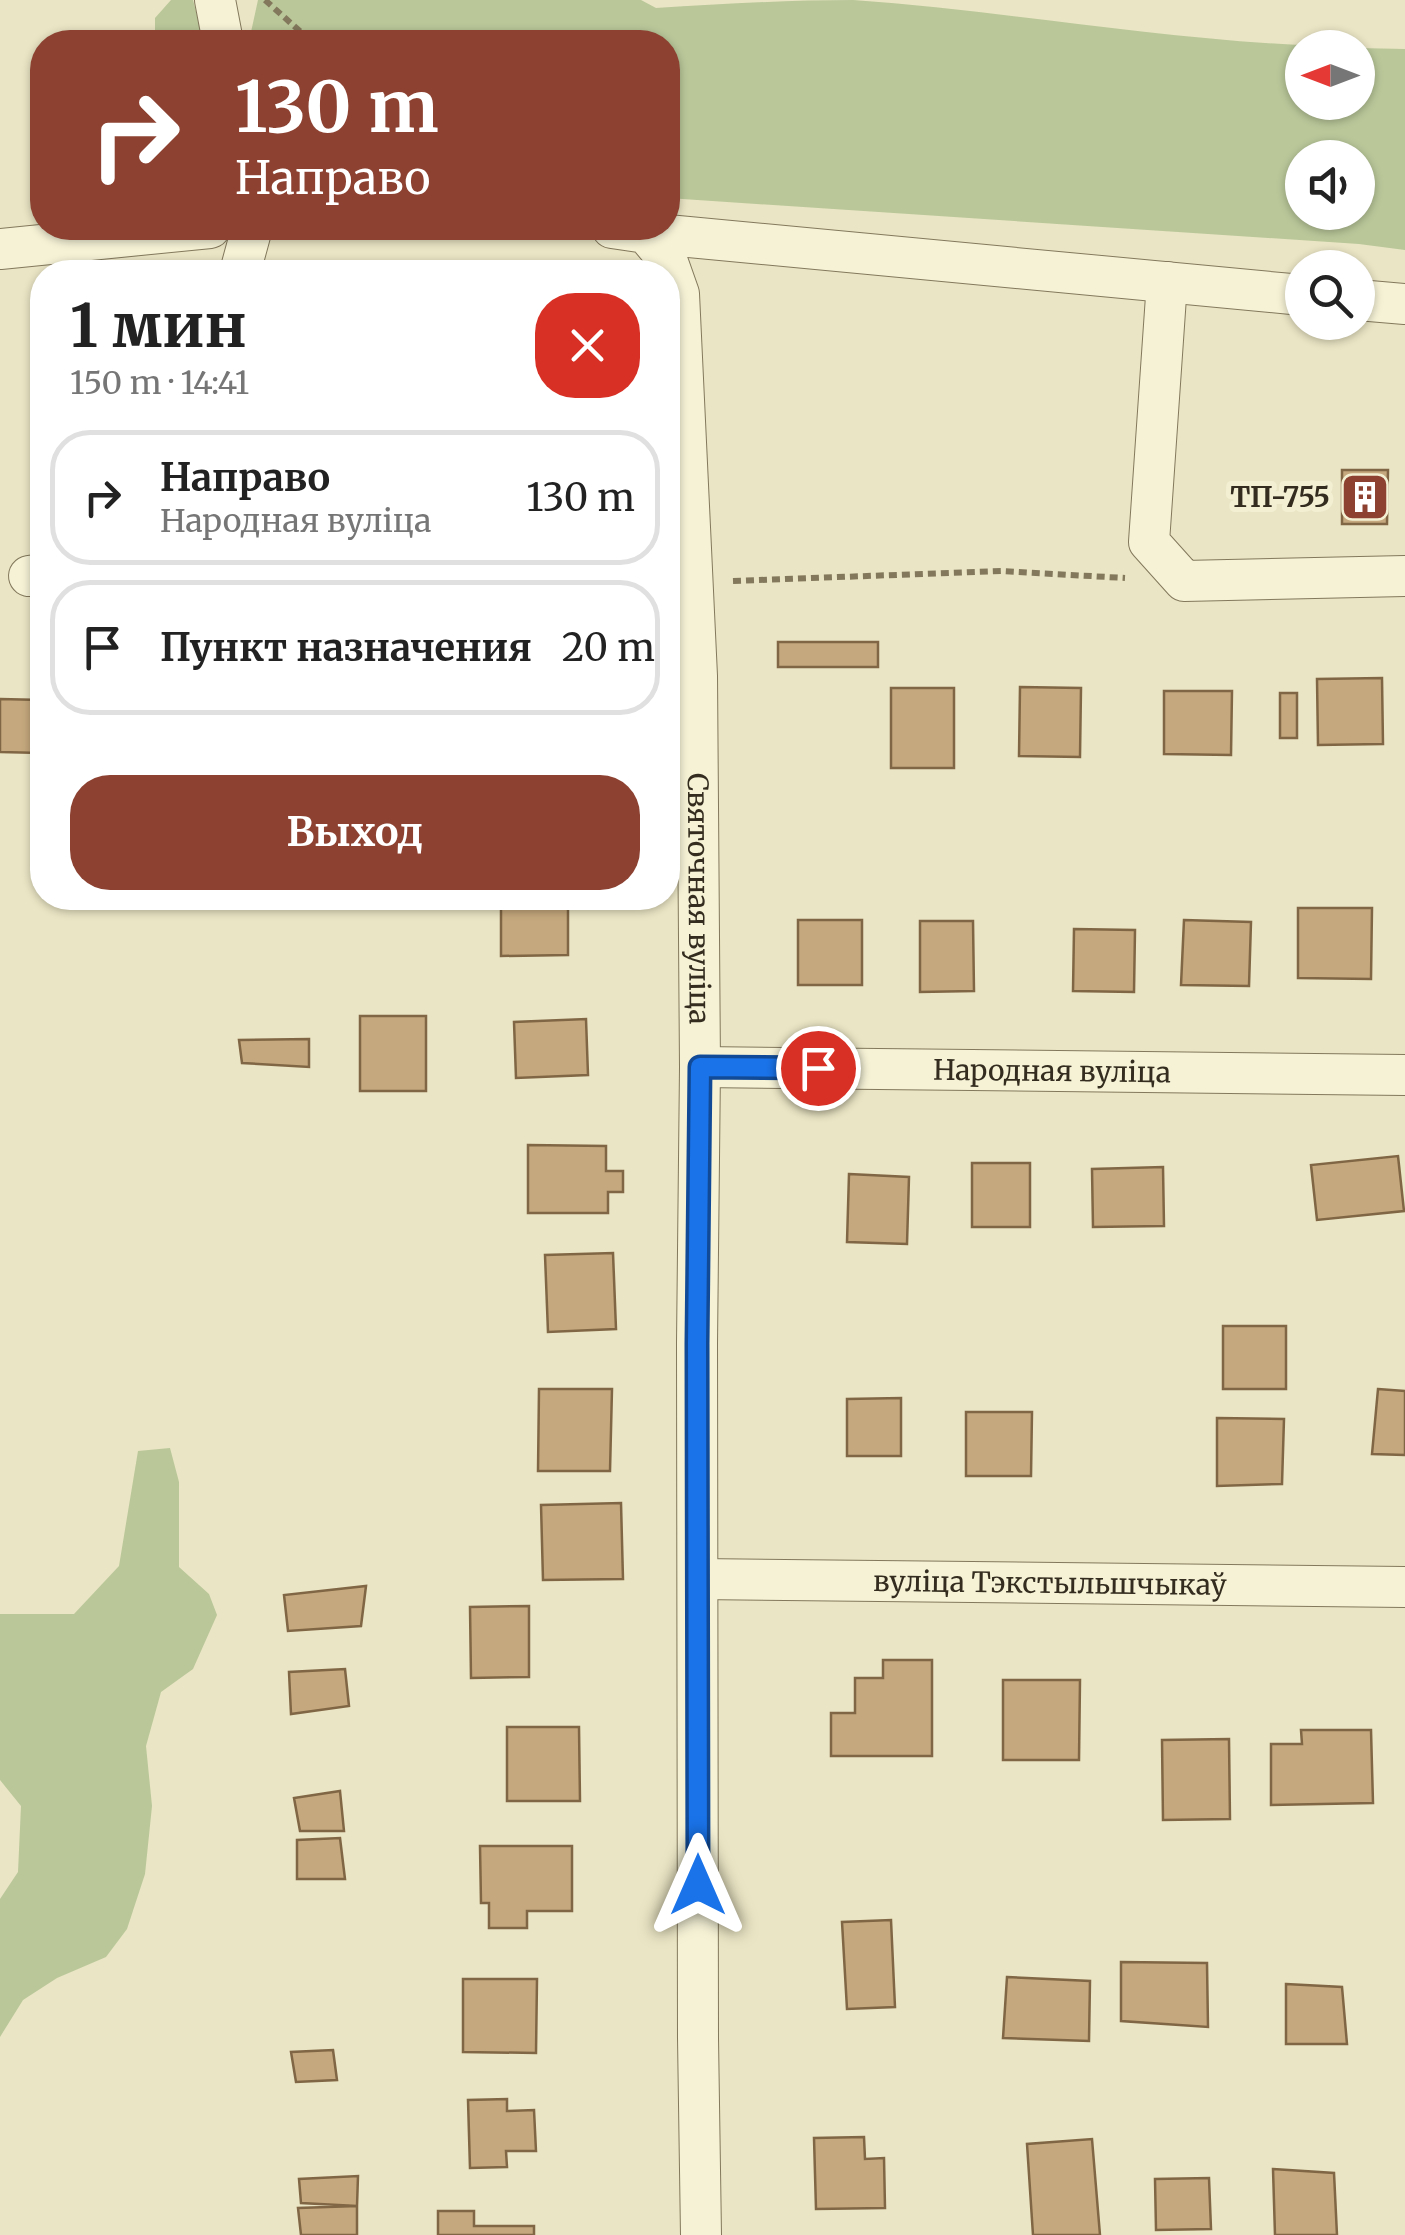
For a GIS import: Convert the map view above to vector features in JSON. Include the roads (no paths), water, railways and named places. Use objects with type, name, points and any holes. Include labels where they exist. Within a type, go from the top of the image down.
[{"type":"street","points":[[215,0],[221,30]]},
{"type":"street","points":[[680,235],[1285,292]]},
{"type":"street","points":[[0,249],[90,240]]},
{"type":"street","name":"Святочная вуліца","points":[[643,240],[667,260]]},
{"type":"street","points":[[1167,282],[1149,542],[1184,581],[1405,576]]},
{"type":"street","points":[[1375,301],[1405,304]]},
{"type":"street","name":"Святочная вуліца","points":[[680,316],[697,676],[702,2235]]},
{"type":"street","name":"Народная вуліца","points":[[700,1067],[1405,1075]]},
{"type":"street","name":"вуліца Тэкстыльшчыкаў","points":[[698,1578],[1405,1588]]},
{"type":"place","name":"ТП-755","points":[[1365,497]]}]
